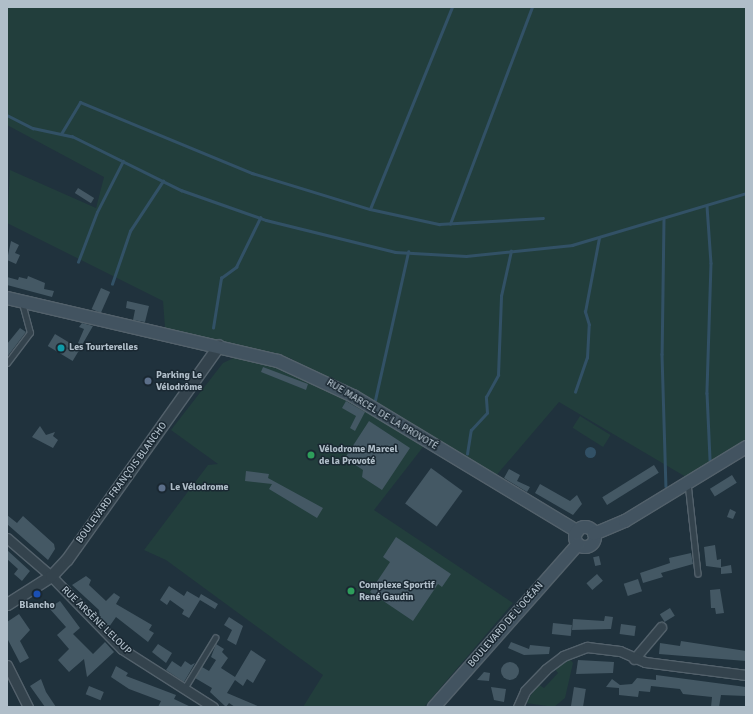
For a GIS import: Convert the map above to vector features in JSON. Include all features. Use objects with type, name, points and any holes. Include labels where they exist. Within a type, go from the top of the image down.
[{"type":"main road","name":"RUE MARCEL DE LA PROVOTÉ","points":[[7,298],[219,345],[278,361],[334,385],[577,531]]},
{"type":"main road","points":[[594,534],[586,528],[577,531],[575,536],[578,544],[590,545],[594,534],[625,520],[746,447]]},
{"type":"main road","name":"BOULEVARD DE L'OCÉAN","points":[[434,707],[578,544]]},
{"type":"street","name":"BOULEVARD FRANÇOIS BLANCHO","points":[[7,604],[51,576],[127,476],[219,345]]},
{"type":"street","name":"RUE ARSÈNE LELOUP","points":[[7,538],[51,576],[122,649],[214,707]]},
{"type":"street","points":[[634,658],[661,627]]},
{"type":"street","points":[[518,707],[525,691],[539,676],[575,650],[586,647],[620,651],[634,658],[746,675]]},
{"type":"street","points":[[7,665],[28,707]]},
{"type":"lane","points":[[7,363],[30,333],[22,301]]},
{"type":"lane","points":[[688,482],[698,573]]},
{"type":"lane","points":[[184,689],[215,638]]},
{"type":"green space","points":[[7,7],[746,7],[746,441],[686,477],[559,402],[494,478],[290,358],[165,328],[163,301],[7,223],[10,170],[96,208],[104,177],[7,125]]},
{"type":"green space","name":"Complexe Sportif René Gaudin","points":[[240,355],[283,368],[345,397],[423,447],[374,510],[513,603],[424,707],[303,707],[323,675],[166,560],[144,550],[208,465],[218,464],[171,430],[223,363]]},
{"type":"green space","points":[[580,416],[611,435],[603,447],[573,428]]},
{"type":"green space","points":[[569,658],[573,663],[565,698],[554,707],[526,703],[538,684],[544,688],[558,673],[554,668]]},
{"type":"water","points":[[590,446],[594,448],[596,452],[594,456],[590,458],[586,456],[584,452],[586,448]]},
{"type":"building","points":[[78,188],[94,198],[91,203],[75,193]]},
{"type":"building","points":[[11,241],[19,245],[15,253],[20,255],[16,264],[7,260]]},
{"type":"building","points":[[28,276],[45,283],[44,289],[54,291],[52,297],[7,285],[7,277],[18,280],[19,277],[27,279]]},
{"type":"building","points":[[101,288],[110,292],[101,313],[92,309]]},
{"type":"building","points":[[127,301],[149,306],[145,322],[133,320],[135,310],[126,308]]},
{"type":"building","points":[[82,323],[93,326],[82,345],[78,343],[84,329],[79,327]]},
{"type":"building","points":[[20,328],[26,332],[7,357],[7,344]]},
{"type":"building","name":"Les Tourterelles","points":[[55,334],[80,349],[73,361],[48,346]]},
{"type":"building","points":[[263,367],[308,384],[306,390],[261,372]]},
{"type":"building","points":[[346,401],[365,412],[355,431],[350,428],[356,416],[342,408]]},
{"type":"building","points":[[369,421],[410,448],[382,490],[362,477],[363,470],[345,458]]},
{"type":"building","points":[[40,426],[46,435],[55,432],[53,436],[58,440],[53,448],[32,437]]},
{"type":"building","points":[[654,465],[659,473],[607,505],[602,497]]},
{"type":"building","points":[[431,468],[463,491],[437,527],[405,504]]},
{"type":"building","points":[[509,469],[520,475],[517,481],[530,487],[527,492],[504,478]]},
{"type":"building","points":[[246,471],[269,474],[268,478],[323,508],[317,518],[269,489],[272,484],[245,481]]},
{"type":"building","points":[[732,475],[737,483],[715,496],[710,489]]},
{"type":"building","points":[[540,484],[570,501],[577,495],[582,504],[573,515],[535,493]]},
{"type":"building","points":[[730,509],[736,512],[733,519],[727,517]]},
{"type":"building","points":[[7,515],[17,523],[23,516],[54,544],[55,549],[48,560],[7,524]]},
{"type":"building","points":[[396,537],[451,574],[442,587],[438,584],[413,621],[370,592],[390,562],[383,557]]},
{"type":"building","points":[[715,545],[717,560],[721,559],[721,567],[731,565],[732,573],[721,574],[721,568],[706,566],[704,547]]},
{"type":"building","points":[[7,550],[30,571],[22,581],[14,574],[18,569],[7,559]]},
{"type":"building","points":[[691,553],[693,564],[661,573],[663,577],[643,583],[640,573],[670,563],[669,558]]},
{"type":"building","points":[[599,556],[601,565],[595,566],[593,557]]},
{"type":"building","points":[[597,574],[603,581],[592,590],[586,583]]},
{"type":"building","points":[[86,576],[91,580],[89,585],[106,601],[114,593],[120,597],[116,604],[152,625],[149,630],[154,633],[148,642],[116,617],[109,627],[100,618],[99,610],[72,585]]},
{"type":"building","points":[[638,579],[642,591],[628,596],[624,584]]},
{"type":"building","points":[[169,586],[184,596],[187,591],[199,598],[201,594],[218,604],[215,609],[200,600],[189,618],[182,614],[184,610],[170,600],[167,605],[160,600]]},
{"type":"building","points":[[720,589],[724,613],[716,614],[715,608],[711,608],[710,590]]},
{"type":"building","points":[[60,601],[80,628],[73,634],[93,654],[105,642],[114,652],[87,677],[84,659],[69,672],[58,660],[69,649],[57,635],[66,627],[49,608]]},
{"type":"building","points":[[670,608],[675,616],[665,622],[660,614]]},
{"type":"building","points":[[19,614],[30,630],[20,641],[29,658],[20,663],[7,638],[7,622]]},
{"type":"building","points":[[605,616],[613,617],[611,629],[572,630],[573,619],[604,621]]},
{"type":"building","points":[[229,617],[243,626],[236,645],[227,640],[232,630],[224,625]]},
{"type":"building","points":[[553,623],[572,625],[571,636],[552,634]]},
{"type":"building","points":[[621,624],[636,626],[634,636],[620,634]]},
{"type":"building","points":[[681,641],[746,651],[746,661],[659,654],[660,643],[680,646]]},
{"type":"building","points":[[511,642],[529,649],[530,645],[550,647],[549,654],[524,655],[508,648]]},
{"type":"building","points":[[158,644],[172,653],[166,663],[152,652]]},
{"type":"building","points":[[216,644],[224,649],[222,652],[228,658],[221,668],[235,677],[251,650],[266,660],[253,683],[247,679],[243,686],[235,680],[227,693],[260,707],[235,707],[229,703],[226,707],[210,692],[212,688],[195,678],[202,667],[209,671],[216,660],[211,657]]},
{"type":"building","points":[[578,660],[614,662],[613,673],[576,674]]},
{"type":"building","points":[[172,661],[181,667],[185,661],[191,665],[195,663],[184,682],[166,670]]},
{"type":"building","points":[[510,662],[516,665],[519,671],[516,677],[510,680],[504,677],[501,671],[504,665]]},
{"type":"building","points":[[116,666],[128,673],[126,676],[176,695],[174,699],[191,707],[158,707],[161,701],[129,689],[111,677]]},
{"type":"building","points":[[484,672],[490,673],[489,681],[477,680]]},
{"type":"building","points":[[656,675],[746,687],[746,696],[721,695],[719,707],[711,707],[712,697],[683,694],[680,689],[651,686],[650,692],[639,691],[638,697],[619,695],[619,688],[606,687],[612,679],[620,685],[632,684],[637,678],[656,680]]},
{"type":"building","points":[[41,679],[46,692],[56,707],[45,707],[30,686]]},
{"type":"building","points":[[89,686],[104,692],[100,700],[86,694]]},
{"type":"building","points":[[491,687],[506,689],[504,702],[494,700]]},
{"type":"building","points":[[574,687],[586,689],[583,707],[571,707]]},
{"type":"waterway","points":[[370,209],[452,7]]},
{"type":"waterway","points":[[450,224],[532,7]]},
{"type":"waterway","points":[[61,134],[80,102],[252,173],[370,209],[439,224],[543,218]]},
{"type":"waterway","points":[[7,115],[33,128],[72,136],[181,190],[266,220],[395,252],[466,256],[572,245],[746,193]]},
{"type":"waterway","points":[[78,262],[97,212],[123,161]]},
{"type":"waterway","points":[[112,284],[130,231],[163,181]]},
{"type":"waterway","points":[[707,206],[711,263],[707,393],[710,460]]},
{"type":"waterway","points":[[213,328],[221,278],[236,267],[260,218]]},
{"type":"waterway","points":[[664,219],[662,354],[666,486]]},
{"type":"waterway","points":[[575,392],[587,358],[589,325],[585,312],[599,238]]},
{"type":"waterway","points":[[467,454],[471,430],[487,413],[486,397],[498,375],[501,296],[511,251]]},
{"type":"waterway","points":[[375,400],[408,252]]},
{"type":"place","name":"Les Tourterelles","points":[[61,348]]},
{"type":"place","name":"Parking Le Vélodrôme","points":[[148,381]]},
{"type":"place","name":"Vélodrome Marcel de la Provoté","points":[[311,455]]},
{"type":"place","name":"Le Vélodrome","points":[[162,488]]},
{"type":"place","name":"Complexe Sportif René Gaudin","points":[[351,591]]},
{"type":"place","name":"Blancho","points":[[37,594]]}]
